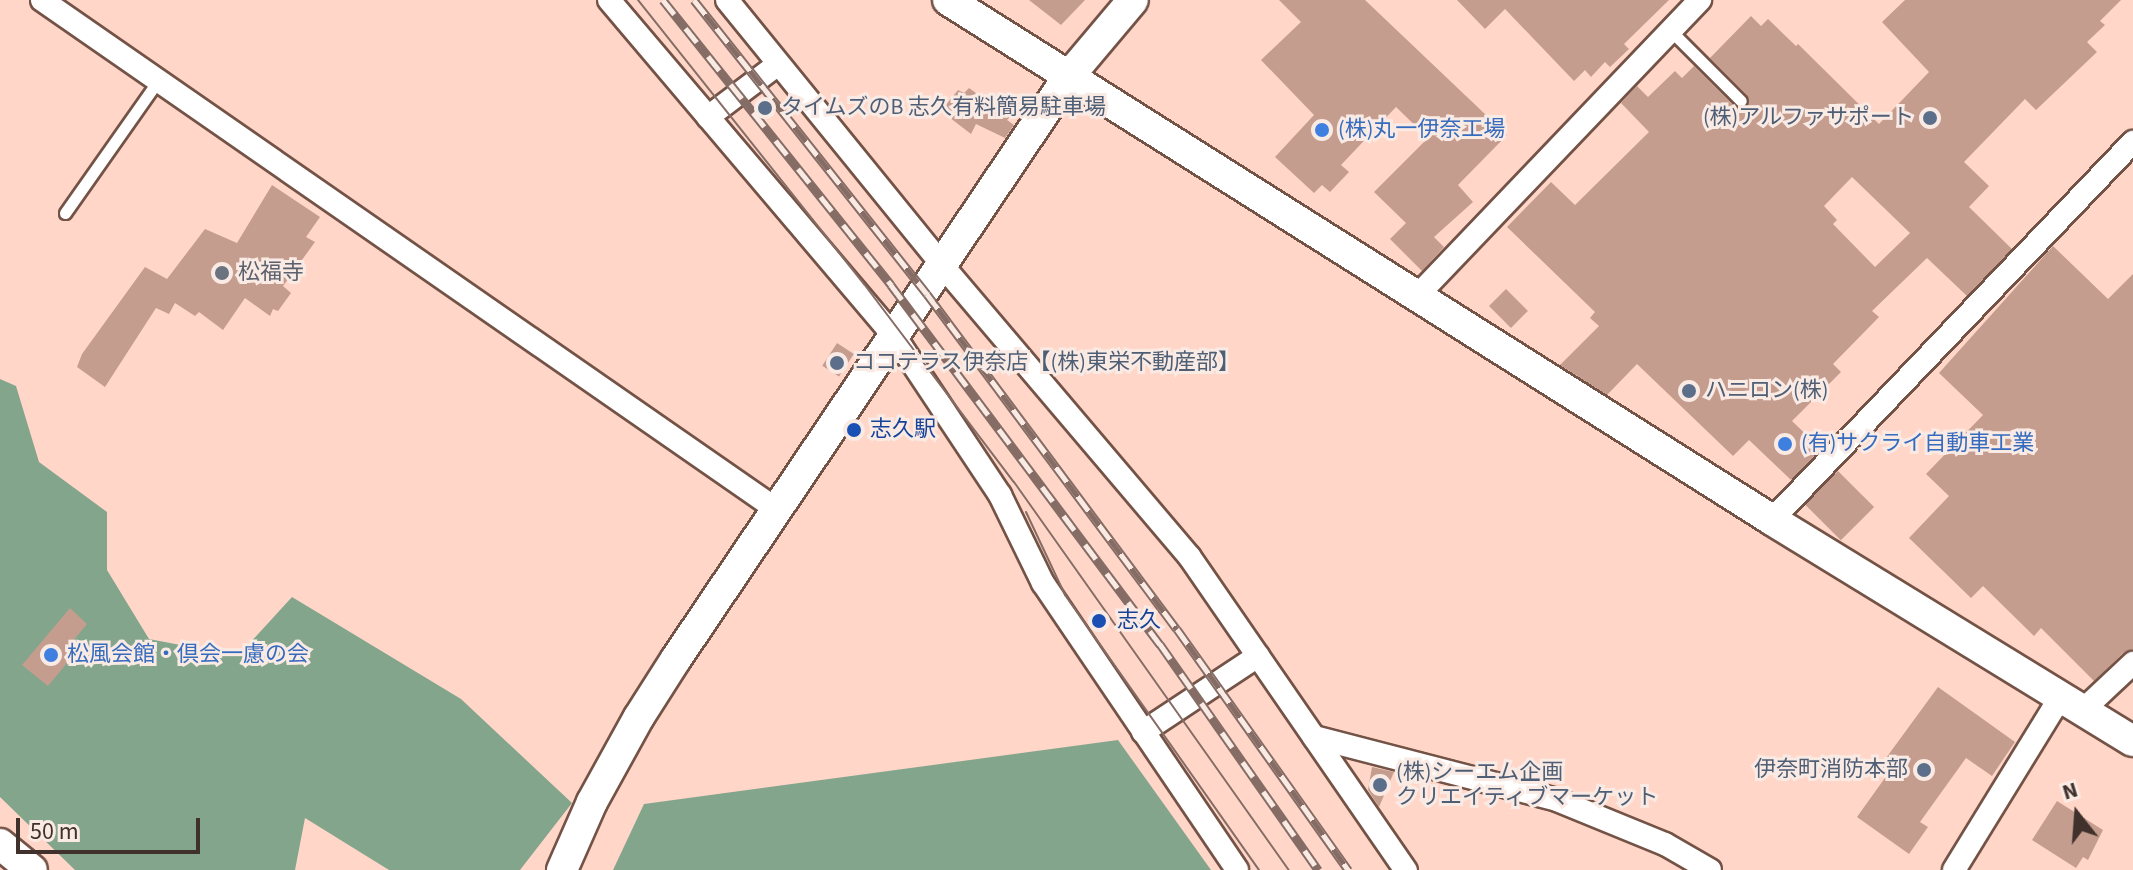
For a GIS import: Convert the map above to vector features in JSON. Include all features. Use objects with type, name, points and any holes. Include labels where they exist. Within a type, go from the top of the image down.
[{"type":"street","points":[[42,0],[779,511]]},
{"type":"street","points":[[609,0],[895,337],[1000,495],[1043,583],[1237,870]]},
{"type":"street","points":[[727,0],[942,265],[1189,556],[1406,870]]},
{"type":"street","points":[[948,0],[1772,520],[2133,741]]},
{"type":"street","points":[[562,870],[592,802],[639,717],[1069,76],[1133,0]]},
{"type":"street","points":[[1417,296],[1700,0]]},
{"type":"street","points":[[708,117],[778,64]]},
{"type":"street","points":[[1772,520],[2133,142]]},
{"type":"street","points":[[1143,732],[1258,656]]},
{"type":"street","points":[[1954,870],[2072,703],[2133,663]]},
{"type":"street","points":[[1314,737],[1557,800],[1665,844],[1710,870]]},
{"type":"street","points":[[0,844],[32,870]]},
{"type":"lane","points":[[1670,30],[1741,101]]},
{"type":"lane","points":[[65,213],[157,82]]},
{"type":"green space","points":[[0,379],[16,386],[39,462],[107,512],[107,570],[149,639],[238,656],[292,597],[461,699],[572,803],[520,870],[389,870],[305,818],[295,870],[75,870],[0,797]]},
{"type":"green space","points":[[1118,740],[1211,870],[613,870],[644,804]]},
{"type":"building","points":[[1029,0],[1085,0],[1061,25]]},
{"type":"building","points":[[1279,0],[1365,0],[1507,135],[1458,185],[1473,202],[1434,237],[1444,247],[1422,271],[1390,239],[1406,223],[1374,192],[1428,138],[1396,107],[1341,165],[1349,172],[1330,192],[1322,185],[1314,193],[1275,157],[1314,115],[1261,60],[1301,22]]},
{"type":"building","points":[[1457,0],[1669,0],[1624,44],[1629,49],[1610,67],[1605,62],[1591,77],[1585,70],[1574,81],[1505,9],[1485,29]]},
{"type":"building","points":[[1905,0],[2121,0],[2100,21],[2105,25],[2087,42],[2097,52],[2036,110],[2025,99],[1964,162],[1989,186],[1969,207],[2012,249],[1967,296],[1927,258],[1872,311],[1879,317],[1833,364],[1841,372],[1792,421],[1821,449],[1791,480],[1749,440],[1733,456],[1637,364],[1607,395],[1560,365],[1599,326],[1590,318],[1595,312],[1507,227],[1551,182],[1575,205],[1649,132],[1621,103],[1637,86],[1648,97],[1675,71],[1682,78],[1694,66],[1735,107],[1746,107],[1747,95],[1710,58],[1751,16],[1761,26],[1768,19],[1796,46],[1798,44],[1879,124],[1929,72],[1882,22]],"holes":[[[1852,177],[1910,233],[1875,267],[1833,224],[1837,220],[1824,206]]]},
{"type":"building","points":[[969,88],[1010,117],[1007,120],[1014,125],[1005,138],[976,124],[971,134],[941,111],[958,90],[964,93]]},
{"type":"building","points":[[272,185],[320,217],[306,237],[315,242],[283,286],[291,293],[278,311],[273,309],[270,316],[245,298],[223,330],[199,312],[195,316],[175,303],[169,314],[156,308],[105,387],[77,367],[82,354],[145,267],[167,279],[205,229],[237,243]]},
{"type":"building","points":[[2053,246],[2108,299],[2133,274],[2133,649],[2123,653],[2094,681],[2041,628],[2034,636],[1983,586],[1971,598],[1909,538],[1949,496],[1926,474],[1983,415],[1939,373]]},
{"type":"building","points":[[1506,289],[1528,311],[1511,328],[1489,306]]},
{"type":"building","points":[[837,343],[854,354],[839,377],[822,366]]},
{"type":"building","points":[[1838,471],[1874,507],[1841,540],[1805,504]]},
{"type":"building","points":[[70,608],[87,624],[68,647],[76,652],[48,686],[22,665]]},
{"type":"building","points":[[1938,687],[2015,742],[1992,776],[1966,758],[1920,822],[1928,827],[1909,854],[1857,817],[1887,775],[1878,769]]},
{"type":"building","points":[[1372,767],[1394,772],[1379,807],[1368,790]]},
{"type":"building","points":[[2057,801],[2103,830],[2088,860],[2083,857],[2076,868],[2032,840]]},
{"type":"tram line","points":[[638,0],[864,284],[1014,482],[1289,870]]},
{"type":"tram line","points":[[1026,512],[1065,595],[1259,870]]},
{"type":"railway","points":[[663,0],[891,285],[1160,644],[1318,870]]},
{"type":"railway","points":[[694,0],[927,294],[1177,629],[1348,870]]},
{"type":"place","name":"タイムズのB 志久有料簡易駐車場","points":[[765,108]]},
{"type":"place","name":"(株)アルファサポート","points":[[1930,118]]},
{"type":"place","name":"(株)丸一伊奈工場","points":[[1322,130]]},
{"type":"place","name":"松福寺","points":[[222,273]]},
{"type":"place","name":"ココテラス伊奈店【(株)東栄不動産部】","points":[[837,363]]},
{"type":"place","name":"ハニロン(株)","points":[[1689,391]]},
{"type":"place","name":"志久駅","points":[[854,430]]},
{"type":"place","name":"(有)サクライ自動車工業","points":[[1785,444]]},
{"type":"place","name":"志久","points":[[1099,621]]},
{"type":"place","name":"松風会館・倶会一慮の会","points":[[51,655]]},
{"type":"place","name":"伊奈町消防本部","points":[[1924,770]]},
{"type":"place","name":"(株)シーエム企画 クリエイティブマーケット","points":[[1380,785]]}]
